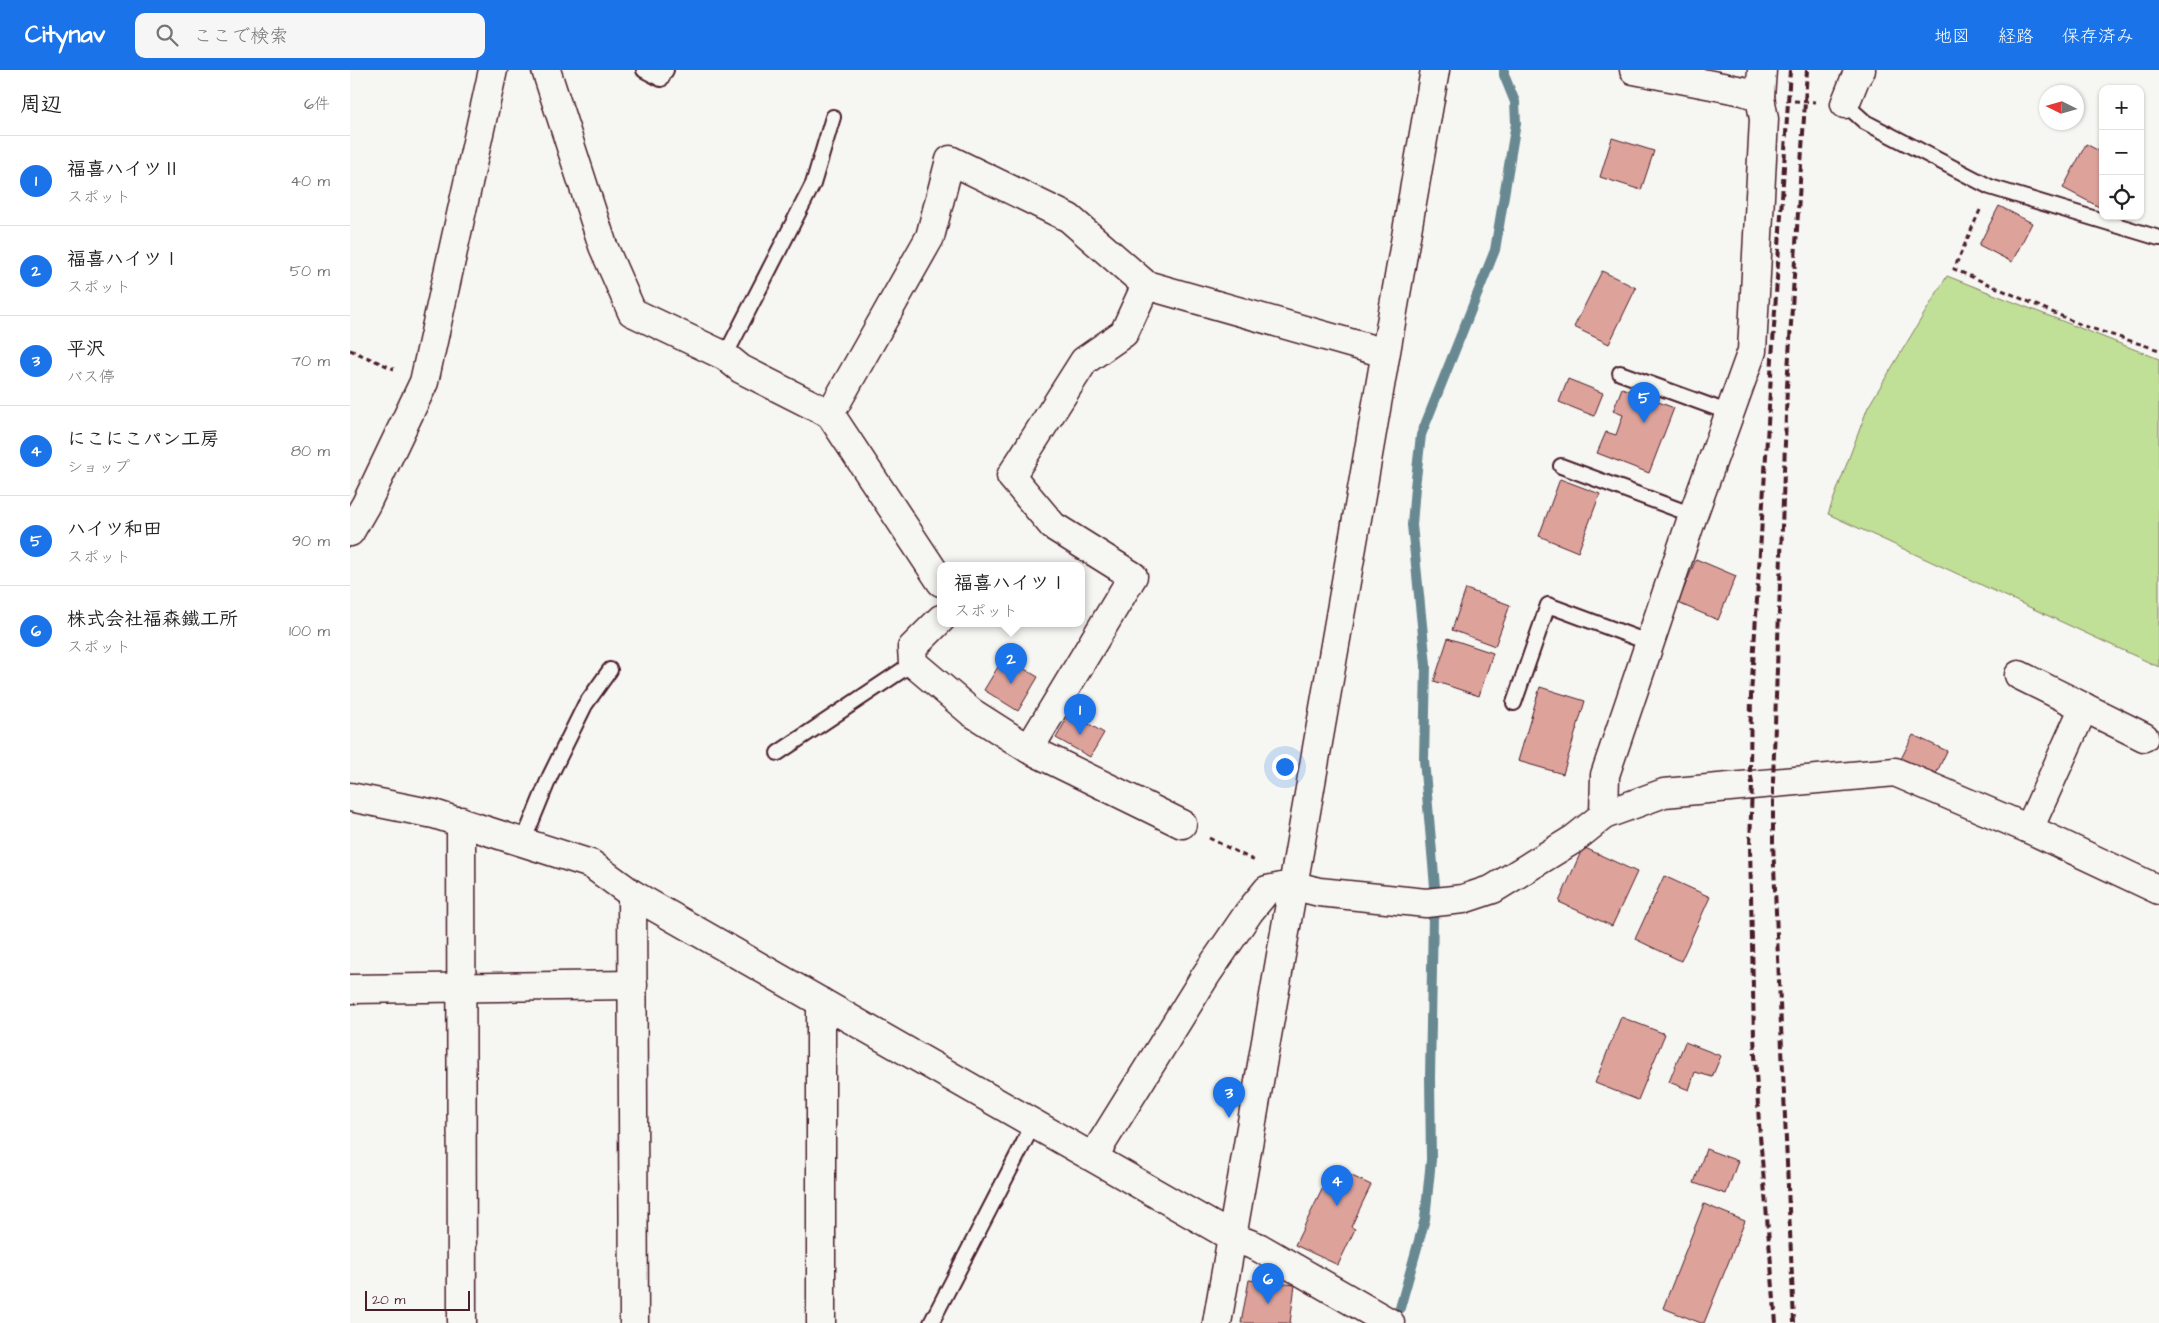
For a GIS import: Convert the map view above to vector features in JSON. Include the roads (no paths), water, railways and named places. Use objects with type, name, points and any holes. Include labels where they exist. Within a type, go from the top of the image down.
[{"type":"street","points":[[350,532],[358,501],[424,382],[494,70]]},
{"type":"street","points":[[546,70],[603,246],[632,312],[725,356],[741,369],[830,414],[937,576]]},
{"type":"street","points":[[1217,1323],[1384,353],[1435,70]]},
{"type":"street","points":[[1634,70],[1743,91],[1760,98]]},
{"type":"street","points":[[1604,815],[1605,775],[1693,515],[1752,351],[1764,119],[1760,98],[1762,70]]},
{"type":"street","points":[[1845,104],[1855,79],[1861,70]]},
{"type":"street","points":[[830,414],[930,237],[950,160],[1069,218],[1146,285],[1384,353]]},
{"type":"street","points":[[1030,750],[1134,576],[1052,526],[1011,476],[1084,361],[1124,333],[1146,285]]},
{"type":"street","points":[[937,623],[912,648],[913,663],[971,712],[1030,750],[1182,824]]},
{"type":"street","points":[[2019,675],[2144,737]]},
{"type":"street","points":[[2029,829],[2084,707]]},
{"type":"street","points":[[1093,1157],[1206,975],[1249,912],[1267,890],[1292,885],[1319,892],[1426,903],[1463,900],[1493,889],[1574,839],[1604,815],[1664,793],[1895,772],[2029,829],[2159,890]]},
{"type":"street","points":[[350,797],[461,821],[592,864],[632,894],[1232,1237],[1258,1247],[1381,1320]]},
{"type":"street","points":[[461,821],[462,1323]]},
{"type":"street","points":[[632,894],[634,1323]]},
{"type":"street","points":[[350,989],[462,989],[633,985]]},
{"type":"street","points":[[821,1002],[821,1323]]},
{"type":"lane","points":[[644,70],[661,79],[666,70]]},
{"type":"lane","points":[[1845,104],[1865,122],[1990,186],[2159,238]]},
{"type":"lane","points":[[725,356],[814,184],[833,117]]},
{"type":"lane","points":[[1620,374],[1730,413]]},
{"type":"lane","points":[[1560,466],[1693,515]]},
{"type":"lane","points":[[1514,703],[1548,605],[1650,643]]},
{"type":"lane","points":[[778,753],[913,663]]},
{"type":"lane","points":[[523,842],[550,776],[581,714],[610,670]]},
{"type":"lane","points":[[931,1323],[1034,1123]]},
{"type":"waterway","points":[[1435,887],[1424,760],[1426,665],[1412,525],[1415,487],[1421,435],[1495,250],[1516,123],[1515,102],[1504,75],[1504,70]]},
{"type":"waterway","points":[[1400,1308],[1425,1219],[1431,1160],[1430,1077],[1433,915]]},
{"type":"railway","points":[[1776,1323],[1759,1124],[1754,1037],[1750,846],[1752,783],[1750,770],[1751,696],[1790,70]]},
{"type":"railway","points":[[1794,1323],[1773,843],[1773,781],[1787,387],[1807,70]]},
{"type":"place","name":"ハイツ和田","points":[[1644,423]]},
{"type":"place","name":"福喜ハイツⅠ","points":[[1011,684]]},
{"type":"place","name":"福喜ハイツⅡ","points":[[1080,735]]},
{"type":"place","name":"平沢","points":[[1229,1118]]},
{"type":"place","name":"にこにこパン工房","points":[[1337,1206]]},
{"type":"place","name":"株式会社福森鐵工所","points":[[1268,1304]]}]
